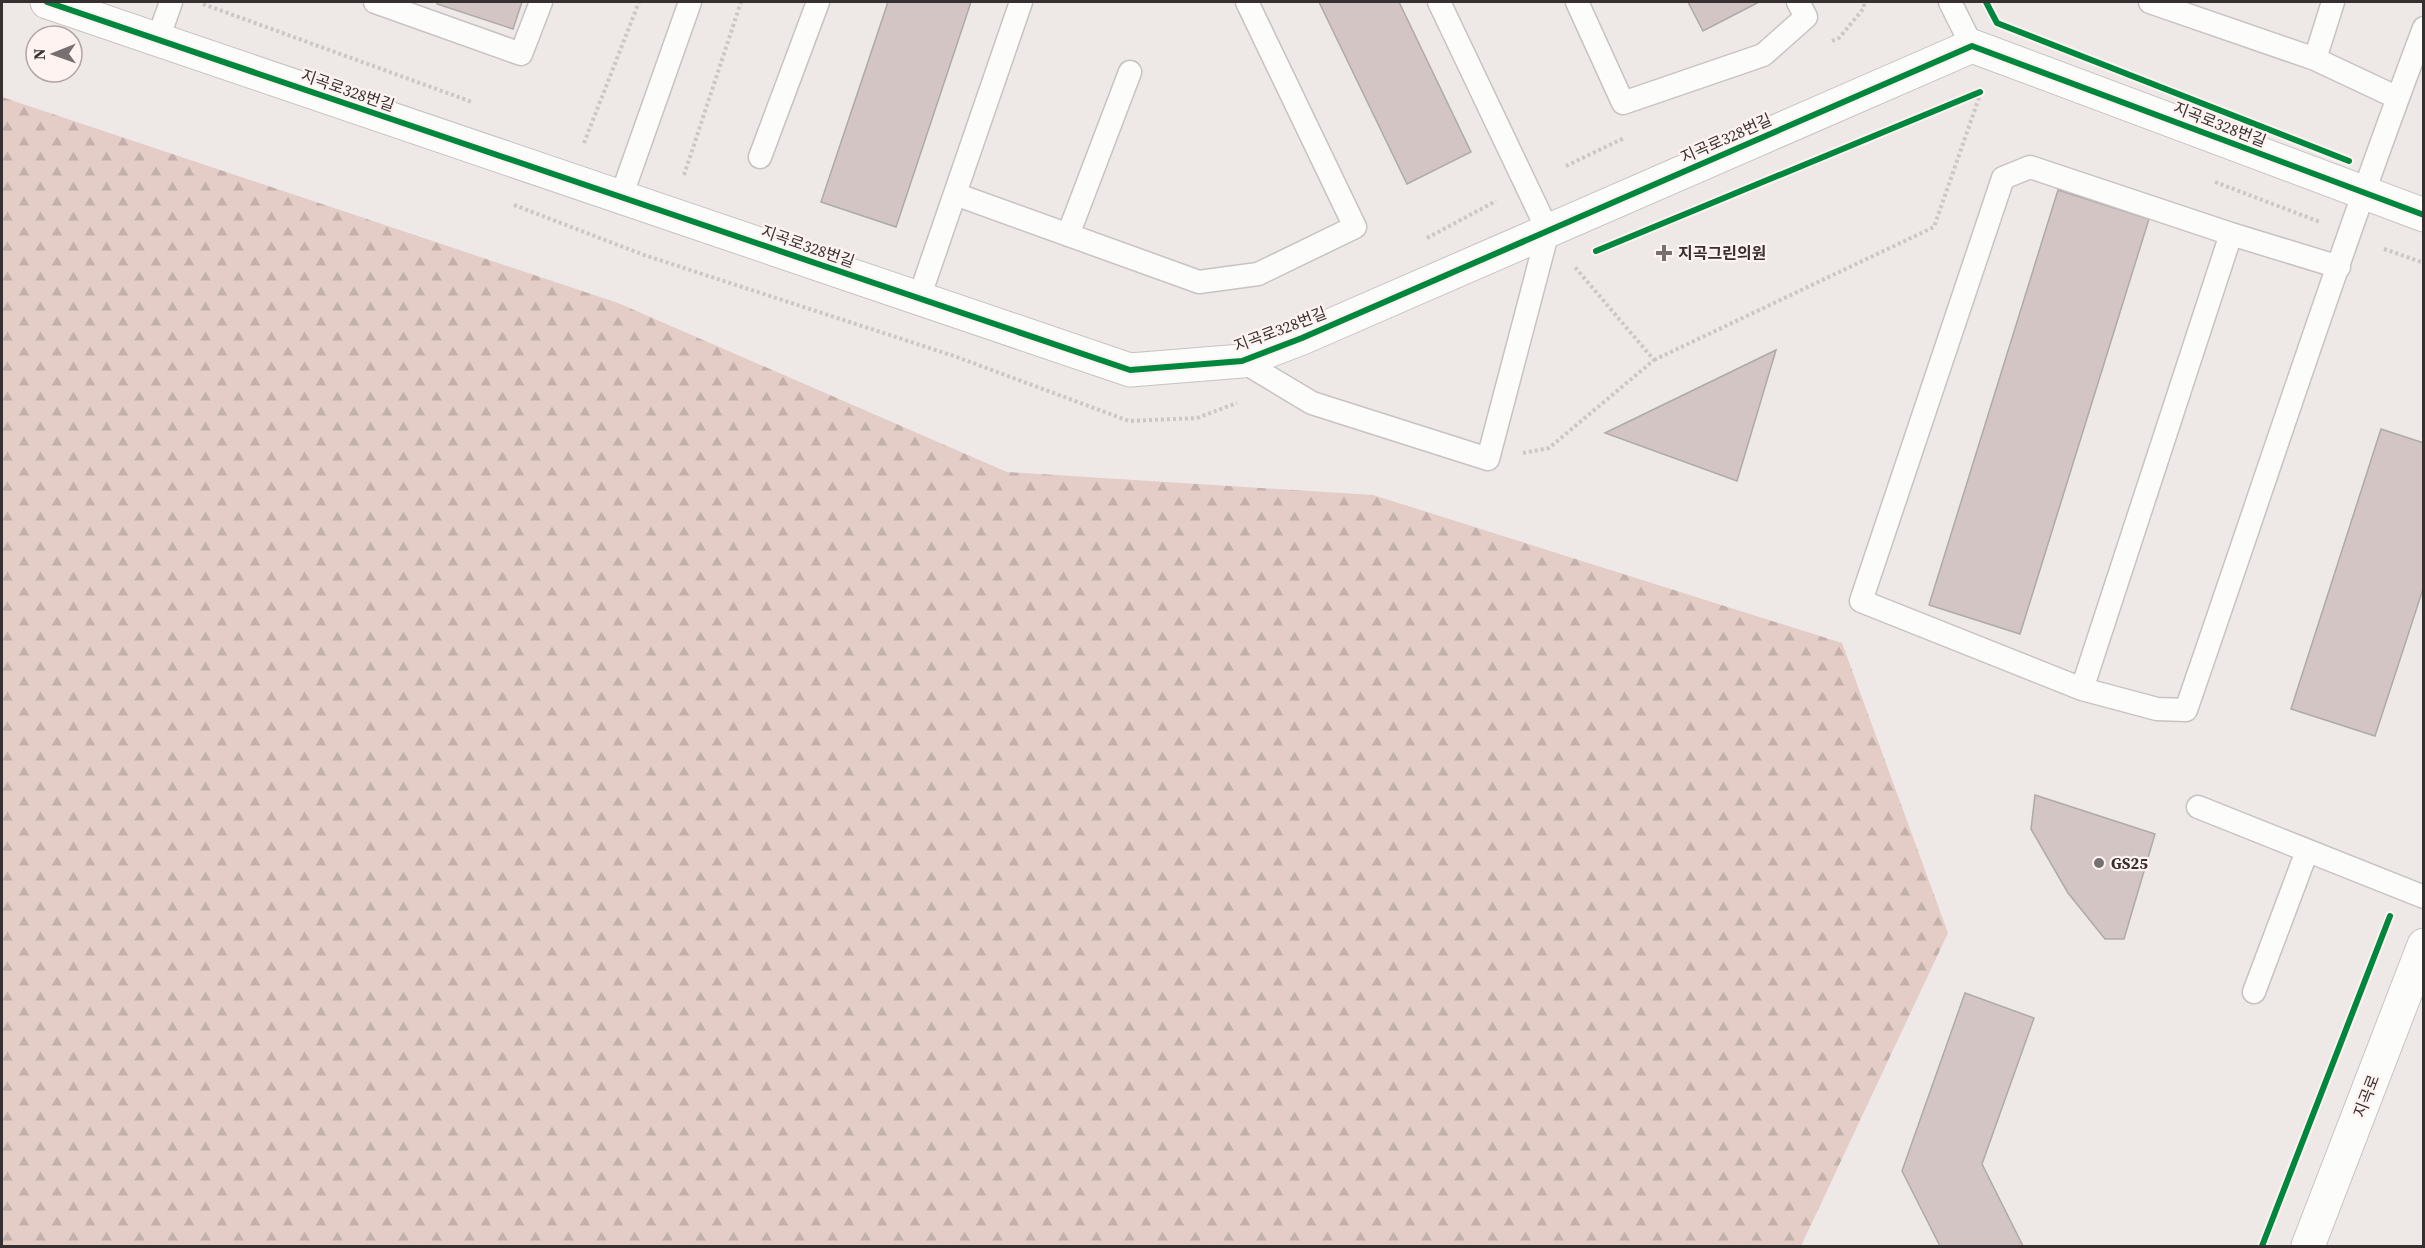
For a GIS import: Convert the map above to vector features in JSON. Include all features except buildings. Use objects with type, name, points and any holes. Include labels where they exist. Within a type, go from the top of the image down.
[{"type":"street","name":"지곡로328번길","points":[[47,2],[1130,370],[1242,361],[1548,231],[1972,46],[2424,215]]},
{"type":"street","name":"지곡로","points":[[2308,1246],[2424,945]]},
{"type":"lane","points":[[158,39],[171,2]]},
{"type":"lane","points":[[375,2],[521,54],[541,2]]},
{"type":"lane","points":[[621,197],[690,2]]},
{"type":"lane","points":[[760,157],[818,2]]},
{"type":"lane","points":[[919,298],[1021,2]]},
{"type":"lane","points":[[955,194],[1199,282],[1258,274],[1355,227],[1247,2]]},
{"type":"lane","points":[[1242,361],[1312,403],[1488,459],[1548,231],[1439,2]]},
{"type":"lane","points":[[1577,2],[1623,103],[1763,55],[1806,17],[1798,2]]},
{"type":"lane","points":[[1950,2],[1972,46]]},
{"type":"lane","points":[[2150,2],[2315,59],[2398,98]]},
{"type":"lane","points":[[2315,59],[2333,2]]},
{"type":"lane","points":[[2339,267],[2231,234],[2030,167],[2003,178],[1861,601],[2082,689],[2157,709],[2186,710],[2339,267],[2362,192],[2424,28]]},
{"type":"lane","points":[[1068,235],[1130,72]]},
{"type":"lane","points":[[2082,689],[2231,234]]},
{"type":"lane","points":[[2198,807],[2424,897]]},
{"type":"lane","points":[[2254,992],[2307,850]]},
{"type":"path","points":[[574,140],[585,144],[639,2]]},
{"type":"path","points":[[683,175],[741,2]]},
{"type":"path","points":[[200,3],[473,102]]},
{"type":"path","points":[[1970,96],[1980,92]]},
{"type":"path","points":[[1488,459],[1549,448],[1654,360],[1934,227],[1980,92]]},
{"type":"path","points":[[2384,249],[2424,263]]},
{"type":"path","points":[[1568,259],[1654,360]]},
{"type":"green space","points":[[2,97],[618,303],[1007,472],[1373,495],[1842,643],[1948,933],[1801,1246],[2,1246]]},
{"type":"cycle path","points":[[47,2],[1130,370],[1242,361],[1302,338],[1972,46],[2424,215]]},
{"type":"cycle path","points":[[1986,2],[1997,23],[2349,161]]},
{"type":"cycle path","points":[[1596,251],[1980,92]]},
{"type":"cycle path","points":[[2262,1246],[2390,916]]},
{"type":"place","name":"지곡그린의원","points":[[1664,253]]},
{"type":"place","name":"GS25","points":[[2099,863]]}]
